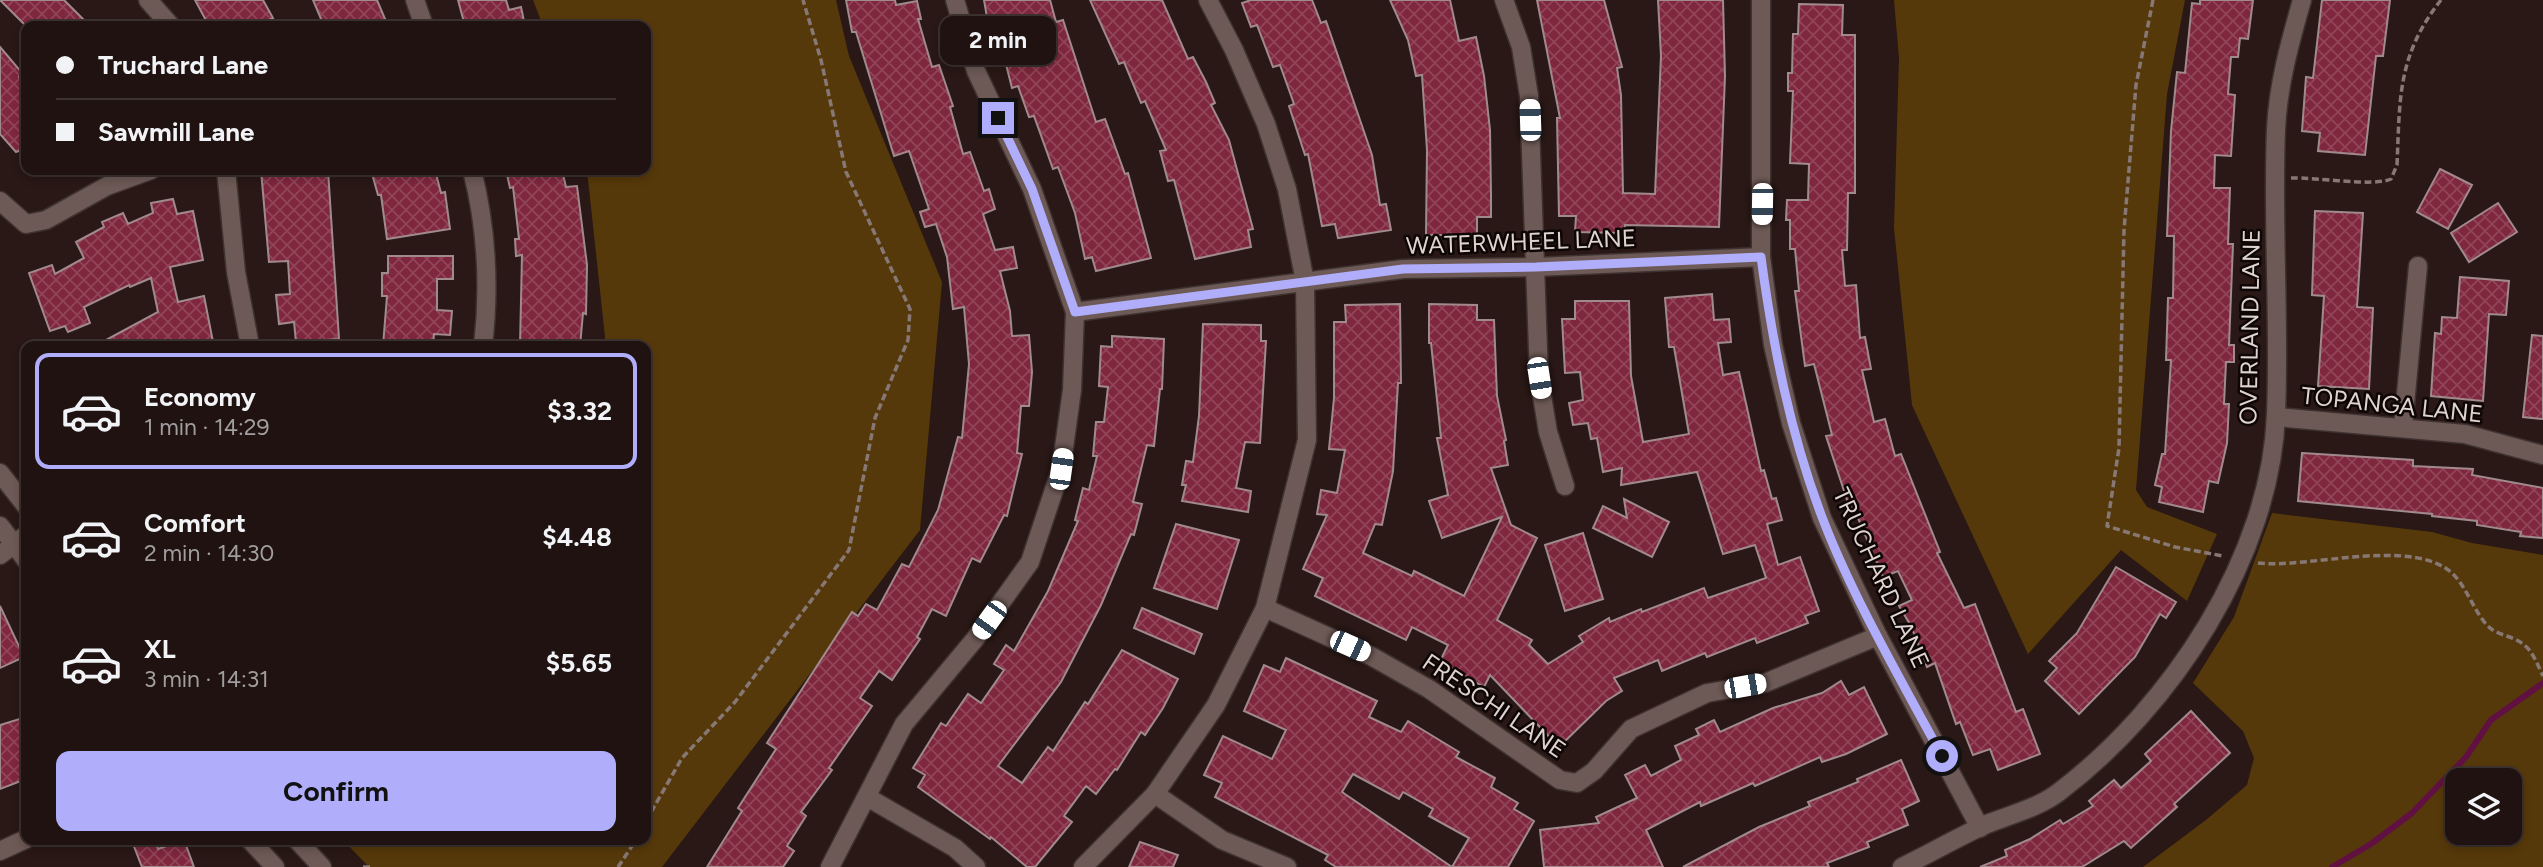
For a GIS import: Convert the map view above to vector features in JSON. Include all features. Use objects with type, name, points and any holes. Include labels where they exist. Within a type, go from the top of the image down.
[{"type":"street","points":[[148,0],[167,21]]},
{"type":"street","points":[[415,0],[422,21]]},
{"type":"street","points":[[830,867],[904,724],[975,639],[1030,562],[1061,469],[1072,390],[1075,312],[1032,189],[976,71],[955,0]]},
{"type":"street","points":[[1083,867],[1155,794],[1216,705],[1265,608],[1307,440],[1305,282],[1287,189],[1266,124],[1234,50],[1208,0]]},
{"type":"street","points":[[1504,0],[1521,47],[1529,96],[1539,378],[1548,432],[1565,485]]},
{"type":"street","name":"TRUCHARD LANE","points":[[1762,0],[1761,257],[1773,345],[1791,423],[1822,518],[1878,636],[1980,828]]},
{"type":"street","name":"OVERLAND LANE","points":[[1902,867],[2057,794],[2108,750],[2162,694],[2203,632],[2241,561],[2263,493],[2276,417],[2276,127],[2286,55],[2302,0]]},
{"type":"street","points":[[0,201],[26,224],[46,220],[107,186],[137,175]]},
{"type":"street","points":[[226,175],[236,272],[249,341]]},
{"type":"street","points":[[473,175],[487,254],[488,308],[484,341]]},
{"type":"street","name":"WATERWHEEL LANE","points":[[1075,312],[1403,269],[1536,267],[1761,257]]},
{"type":"street","points":[[2403,426],[2418,266]]},
{"type":"street","name":"TOPANGA LANE","points":[[2276,417],[2403,426],[2465,434],[2543,455]]},
{"type":"street","points":[[0,473],[21,500]]},
{"type":"street","points":[[0,526],[13,545]]},
{"type":"street","name":"FRESCHI LANE","points":[[1265,608],[1371,656],[1429,690],[1560,780],[1577,783],[1594,771],[1631,729],[1706,693],[1765,683],[1878,636]]},
{"type":"street","points":[[1155,794],[1222,840],[1287,867]]},
{"type":"street","points":[[867,797],[955,848],[976,867]]},
{"type":"street","points":[[0,851],[21,841]]},
{"type":"street","points":[[255,845],[275,867]]},
{"type":"street","points":[[302,845],[322,867]]},
{"type":"path","points":[[651,812],[682,758],[735,702],[849,550],[875,418],[908,340],[910,309],[846,172],[821,60],[803,0]]},
{"type":"path","points":[[2153,0],[2136,85],[2124,230],[2119,448],[2107,526],[2241,561],[2275,565],[2314,560],[2411,556],[2432,560],[2453,574],[2486,624],[2498,634],[2523,643],[2543,676]]},
{"type":"path","points":[[2276,178],[2317,177],[2365,183],[2391,179],[2398,165],[2403,72],[2412,44],[2441,0]]},
{"type":"path","points":[[618,867],[633,845]]},
{"type":"path","points":[[363,867],[371,867]]},
{"type":"shaded area","points":[[533,0],[836,0],[849,56],[942,282],[920,530],[662,867],[369,867],[348,845],[651,845],[651,341],[605,341],[588,175],[651,175],[651,21],[541,21]]},
{"type":"shaded area","points":[[1894,0],[2185,0],[2167,94],[2136,490],[2147,507],[2217,534],[2187,601],[2121,550],[2028,654],[1912,405],[1894,228],[1899,58]]},
{"type":"shaded area","points":[[2272,513],[2432,532],[2472,543],[2543,555],[2543,867],[2143,867],[2247,785],[2254,758],[2243,731],[2193,683],[2234,617]]},
{"type":"building","points":[[0,0],[64,0],[85,21],[21,21]]},
{"type":"building","points":[[195,0],[263,0],[273,18],[267,21],[206,21]]},
{"type":"building","points":[[313,0],[377,0],[386,21],[322,21]]},
{"type":"building","points":[[458,0],[506,0],[509,10],[521,7],[524,21],[464,21]]},
{"type":"building","points":[[846,0],[895,0],[896,5],[917,1],[921,19],[918,19],[932,67],[939,65],[953,106],[950,107],[963,154],[970,152],[984,191],[989,189],[995,209],[983,214],[995,250],[1013,247],[1017,268],[1000,271],[1010,311],[1012,336],[1029,335],[1032,372],[1029,406],[1021,406],[1017,453],[1022,454],[1007,516],[1004,515],[980,562],[972,558],[946,616],[932,609],[917,637],[920,639],[892,680],[879,671],[860,698],[872,706],[829,768],[832,770],[801,812],[806,816],[787,846],[794,851],[783,867],[707,867],[742,811],[738,808],[776,749],[767,743],[852,612],[858,616],[866,604],[877,610],[902,564],[909,567],[938,510],[958,437],[962,438],[969,364],[964,307],[953,309],[947,257],[936,224],[925,227],[920,212],[929,209],[909,151],[894,156],[856,32],[852,32]]},
{"type":"building","points":[[984,0],[1050,0],[1056,22],[1063,20],[1096,122],[1105,119],[1125,174],[1128,173],[1151,258],[1096,271],[1092,257],[1085,259],[1075,213],[1058,167],[1053,169],[1034,116],[1029,117],[1018,86],[1012,88],[998,33],[990,35]]},
{"type":"building","points":[[1090,0],[1162,0],[1188,59],[1193,57],[1206,82],[1215,103],[1211,105],[1229,140],[1253,229],[1248,230],[1251,247],[1195,259],[1174,180],[1168,181],[1160,151],[1166,150],[1145,101],[1141,103],[1124,62],[1119,64]]},
{"type":"building","points":[[1251,0],[1312,0],[1321,23],[1326,21],[1372,155],[1380,205],[1386,204],[1391,230],[1338,238],[1335,224],[1322,226],[1308,154],[1305,155],[1289,106],[1294,104],[1280,65],[1273,67],[1257,25],[1251,27],[1242,3]]},
{"type":"building","points":[[1390,0],[1450,0],[1459,41],[1476,37],[1484,76],[1490,130],[1491,195],[1491,217],[1477,217],[1477,235],[1426,235],[1427,150],[1422,75],[1416,76],[1408,40]]},
{"type":"building","points":[[1537,0],[1604,0],[1622,67],[1617,68],[1621,95],[1623,193],[1655,194],[1661,56],[1658,0],[1723,0],[1725,76],[1719,227],[1625,225],[1624,233],[1575,232],[1576,216],[1559,216],[1557,118],[1560,118]]},
{"type":"building","points":[[2200,0],[2253,0],[2248,39],[2240,38],[2238,57],[2231,57],[2228,94],[2235,95],[2231,156],[2215,155],[2214,188],[2230,188],[2228,244],[2233,244],[2229,345],[2234,345],[2234,362],[2226,362],[2224,404],[2229,404],[2227,443],[2218,483],[2209,481],[2203,512],[2159,502],[2162,487],[2155,485],[2162,454],[2165,454],[2171,360],[2166,360],[2168,298],[2173,298],[2174,236],[2167,236],[2171,131],[2177,72],[2185,73],[2192,3],[2200,4]]},
{"type":"building","points":[[2322,0],[2390,0],[2383,56],[2376,56],[2365,155],[2318,151],[2320,133],[2302,131],[2306,77],[2313,78]]},
{"type":"building","points":[[1799,4],[1843,5],[1842,35],[1855,35],[1855,193],[1848,193],[1847,250],[1842,250],[1845,286],[1856,285],[1860,338],[1865,337],[1871,369],[1862,370],[1874,422],[1885,419],[1895,456],[1901,454],[1940,552],[1937,553],[1964,608],[1975,604],[2016,712],[2023,709],[2040,754],[1998,770],[1990,749],[1973,755],[1960,722],[1956,724],[1935,663],[1927,667],[1911,626],[1899,606],[1912,600],[1898,571],[1883,577],[1855,511],[1851,512],[1826,436],[1832,435],[1814,364],[1805,366],[1795,291],[1799,291],[1795,249],[1790,249],[1790,220],[1786,220],[1787,200],[1808,200],[1809,164],[1790,163],[1793,91],[1788,91],[1788,73],[1792,73],[1793,34],[1798,34]]},
{"type":"building","points":[[0,47],[21,72],[21,150],[16,152],[0,134]]},
{"type":"building","points":[[2440,169],[2472,185],[2448,229],[2417,212]]},
{"type":"building","points":[[261,175],[328,175],[339,339],[296,341],[294,322],[279,324],[276,295],[290,294],[288,261],[269,262]]},
{"type":"building","points":[[372,175],[436,175],[441,193],[445,192],[450,229],[387,239],[381,195],[378,195]]},
{"type":"building","points":[[507,175],[563,175],[566,187],[577,186],[587,265],[586,314],[583,313],[580,341],[520,341],[522,255],[516,256],[515,239],[519,239],[513,187],[510,188]]},
{"type":"building","points":[[173,199],[177,214],[193,211],[203,260],[170,267],[178,302],[204,296],[213,341],[104,341],[158,312],[151,278],[130,287],[129,285],[84,307],[90,323],[68,332],[65,326],[50,331],[29,273],[52,265],[55,274],[84,258],[76,242],[104,227],[102,222],[123,213],[128,224],[153,213],[151,203]]},
{"type":"building","points":[[2498,203],[2517,232],[2469,262],[2451,233]]},
{"type":"building","points":[[2315,211],[2363,213],[2357,307],[2373,308],[2369,389],[2318,386],[2324,296],[2312,295]]},
{"type":"building","points":[[388,256],[453,256],[453,279],[437,279],[437,310],[452,311],[450,335],[434,334],[433,341],[383,341],[387,296],[382,296],[382,273],[388,273]]},
{"type":"building","points":[[2460,277],[2509,281],[2506,315],[2489,314],[2483,401],[2431,396],[2435,333],[2441,334],[2442,317],[2457,318]]},
{"type":"building","points":[[1712,294],[1714,320],[1729,319],[1731,342],[1718,343],[1723,375],[1739,372],[1761,471],[1764,470],[1772,499],[1776,498],[1782,520],[1767,524],[1778,565],[1800,557],[1819,611],[1805,616],[1808,623],[1757,643],[1755,638],[1707,657],[1705,653],[1662,671],[1658,660],[1614,678],[1622,691],[1606,701],[1559,747],[1490,675],[1484,687],[1440,661],[1448,645],[1412,627],[1406,640],[1315,596],[1323,578],[1303,569],[1327,515],[1317,514],[1321,490],[1337,493],[1345,450],[1329,449],[1334,398],[1334,322],[1346,322],[1345,305],[1400,304],[1401,383],[1398,383],[1393,471],[1382,525],[1375,524],[1363,553],[1412,576],[1414,571],[1464,596],[1502,517],[1442,538],[1429,501],[1448,495],[1437,438],[1441,438],[1429,343],[1429,304],[1477,305],[1477,320],[1494,320],[1497,396],[1506,440],[1508,465],[1491,468],[1511,525],[1537,538],[1497,620],[1532,640],[1529,645],[1548,664],[1583,642],[1579,636],[1609,618],[1610,622],[1641,609],[1642,612],[1704,588],[1708,598],[1766,578],[1755,545],[1723,554],[1697,472],[1621,485],[1622,468],[1603,472],[1597,438],[1591,439],[1588,423],[1573,425],[1569,403],[1583,400],[1580,372],[1565,373],[1562,319],[1575,319],[1575,301],[1629,301],[1631,376],[1643,442],[1689,434],[1674,347],[1669,347],[1665,298]]},
{"type":"building","points":[[1203,324],[1261,325],[1261,341],[1266,341],[1260,443],[1245,442],[1236,488],[1251,491],[1248,512],[1182,501],[1186,485],[1182,485],[1186,461],[1193,462],[1199,416]]},
{"type":"building","points":[[2532,335],[2543,336],[2543,419],[2523,417]]},
{"type":"building","points":[[1112,336],[1164,339],[1162,389],[1154,446],[1147,445],[1133,502],[1142,504],[1134,535],[1131,534],[1101,605],[1061,682],[998,766],[1022,783],[1048,747],[1053,751],[1085,702],[1088,704],[1122,650],[1178,679],[1145,735],[1141,732],[1117,770],[1115,769],[1096,794],[1086,786],[1064,816],[1072,822],[1035,867],[1027,867],[991,837],[990,839],[918,787],[925,775],[913,768],[941,723],[946,726],[968,694],[981,703],[1004,670],[994,664],[1006,645],[1014,651],[1048,591],[1078,521],[1075,520],[1083,488],[1089,490],[1097,456],[1093,456],[1096,422],[1104,422],[1108,387],[1099,386],[1101,346],[1112,347]]},
{"type":"building","points":[[2302,453],[2413,460],[2413,466],[2473,469],[2472,475],[2543,488],[2543,538],[2520,536],[2521,532],[2477,525],[2477,521],[2432,514],[2298,501]]},
{"type":"building","points":[[1624,499],[1669,522],[1652,557],[1593,528],[1603,506],[1627,518]]},
{"type":"building","points":[[1176,524],[1239,540],[1217,609],[1154,588]]},
{"type":"building","points":[[1583,533],[1603,599],[1565,611],[1545,545]]},
{"type":"building","points":[[2116,567],[2176,602],[2166,618],[2160,614],[2135,657],[2079,714],[2045,681],[2057,668],[2049,661],[2077,633]]},
{"type":"building","points":[[0,606],[21,651],[21,658],[0,668]]},
{"type":"building","points":[[1142,608],[1202,634],[1194,654],[1134,628]]},
{"type":"building","points":[[1286,658],[1377,701],[1369,717],[1401,732],[1408,721],[1459,752],[1456,757],[1495,778],[1491,787],[1518,803],[1514,809],[1534,821],[1508,867],[1452,867],[1336,867],[1325,860],[1328,855],[1215,797],[1222,783],[1204,775],[1223,736],[1272,759],[1286,730],[1244,711],[1264,665],[1280,672]],"holes":[[[1353,774],[1399,799],[1403,792],[1433,809],[1429,816],[1469,838],[1452,867],[1342,792]]]},
{"type":"building","points":[[1841,681],[1849,695],[1864,687],[1887,734],[1846,754],[1822,762],[1820,757],[1755,786],[1753,783],[1701,806],[1700,802],[1646,830],[1663,867],[1544,867],[1540,830],[1599,823],[1596,817],[1637,798],[1625,775],[1645,765],[1651,776],[1681,760],[1675,746],[1699,735],[1696,729],[1714,720],[1720,732],[1773,708],[1822,693]]},
{"type":"building","points":[[2191,711],[2230,753],[2174,804],[2177,807],[2131,848],[2124,841],[2082,867],[1980,867],[2007,856],[2005,850],[2030,839],[2060,820],[2063,824],[2093,806],[2089,801],[2114,780],[2121,788],[2151,761],[2145,754]]},
{"type":"building","points":[[21,719],[21,781],[0,789],[0,725]]},
{"type":"building","points":[[1901,760],[1919,801],[1902,809],[1908,825],[1867,842],[1869,847],[1827,863],[1829,867],[1683,867],[1759,827],[1810,806],[1808,802],[1858,782],[1857,779]]},
{"type":"building","points":[[1140,842],[1178,855],[1173,867],[1129,867]]},
{"type":"building","points":[[133,845],[157,845],[158,849],[170,845],[186,845],[194,867],[142,867]]},
{"type":"waterway","points":[[2332,867],[2371,844],[2412,813],[2466,757],[2491,720],[2543,683]]},
{"type":"route","points":[[998,118],[1032,189],[1075,312],[1403,269],[1536,267],[1761,257],[1773,345],[1791,423],[1822,518],[1878,636],[1942,756]]}]
